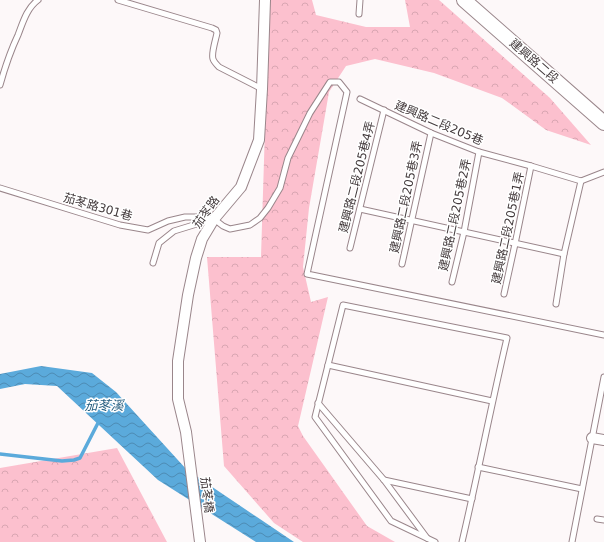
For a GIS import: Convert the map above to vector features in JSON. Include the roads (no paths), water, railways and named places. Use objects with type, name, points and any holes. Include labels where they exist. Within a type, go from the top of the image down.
[{"type":"street","name":"茄苳路","points":[[190,466],[186,432],[178,400],[178,361],[188,295],[196,258],[202,239],[214,219],[241,187],[259,140],[265,0]]},
{"type":"street","name":"建興路二段","points":[[464,0],[604,123]]},
{"type":"street","points":[[592,438],[604,440]]},
{"type":"street","name":"茄苳橋","points":[[190,466],[200,542]]},
{"type":"lane","points":[[0,85],[7,60],[26,16],[33,4],[38,0]]},
{"type":"lane","points":[[118,0],[216,30],[217,33],[212,56],[218,67],[262,89]]},
{"type":"lane","points":[[360,0],[360,14]]},
{"type":"lane","points":[[152,263],[159,243],[174,231],[214,219],[230,229],[250,225],[260,218],[280,188],[288,158],[310,114],[330,82],[339,82],[348,92],[307,274],[604,335]]},
{"type":"lane","name":"建興路二段205巷","points":[[360,99],[431,133],[479,152],[581,181]]},
{"type":"lane","name":"建興路二段205巷4弄","points":[[350,248],[384,110]]},
{"type":"lane","name":"建興路二段205巷3弄","points":[[402,264],[431,133]]},
{"type":"lane","name":"建興路二段205巷2弄","points":[[452,282],[464,232],[479,152]]},
{"type":"lane","name":"建興路二段205巷1弄","points":[[504,294],[531,166]]},
{"type":"lane","points":[[556,304],[564,254],[581,181],[604,172]]},
{"type":"lane","name":"茄苳路301巷","points":[[0,188],[81,212],[120,226],[148,230],[168,221],[185,217],[214,219]]},
{"type":"lane","points":[[360,209],[564,254]]},
{"type":"lane","points":[[435,542],[391,520],[315,417],[343,305],[507,338],[462,542]]},
{"type":"lane","points":[[328,365],[492,401]]},
{"type":"lane","points":[[572,542],[604,377]]},
{"type":"lane","points":[[318,403],[384,480],[428,538]]},
{"type":"lane","points":[[478,467],[582,489]]},
{"type":"lane","points":[[384,480],[472,499]]},
{"type":"lane","points":[[597,519],[604,520]]},
{"type":"water","name":"茄苳溪","points":[[41,366],[92,373],[116,392],[187,470],[294,542],[256,542],[158,480],[57,386],[25,384],[0,389],[0,374]]},
{"type":"waterway","points":[[0,454],[62,461],[74,460],[80,458],[99,421]]}]
